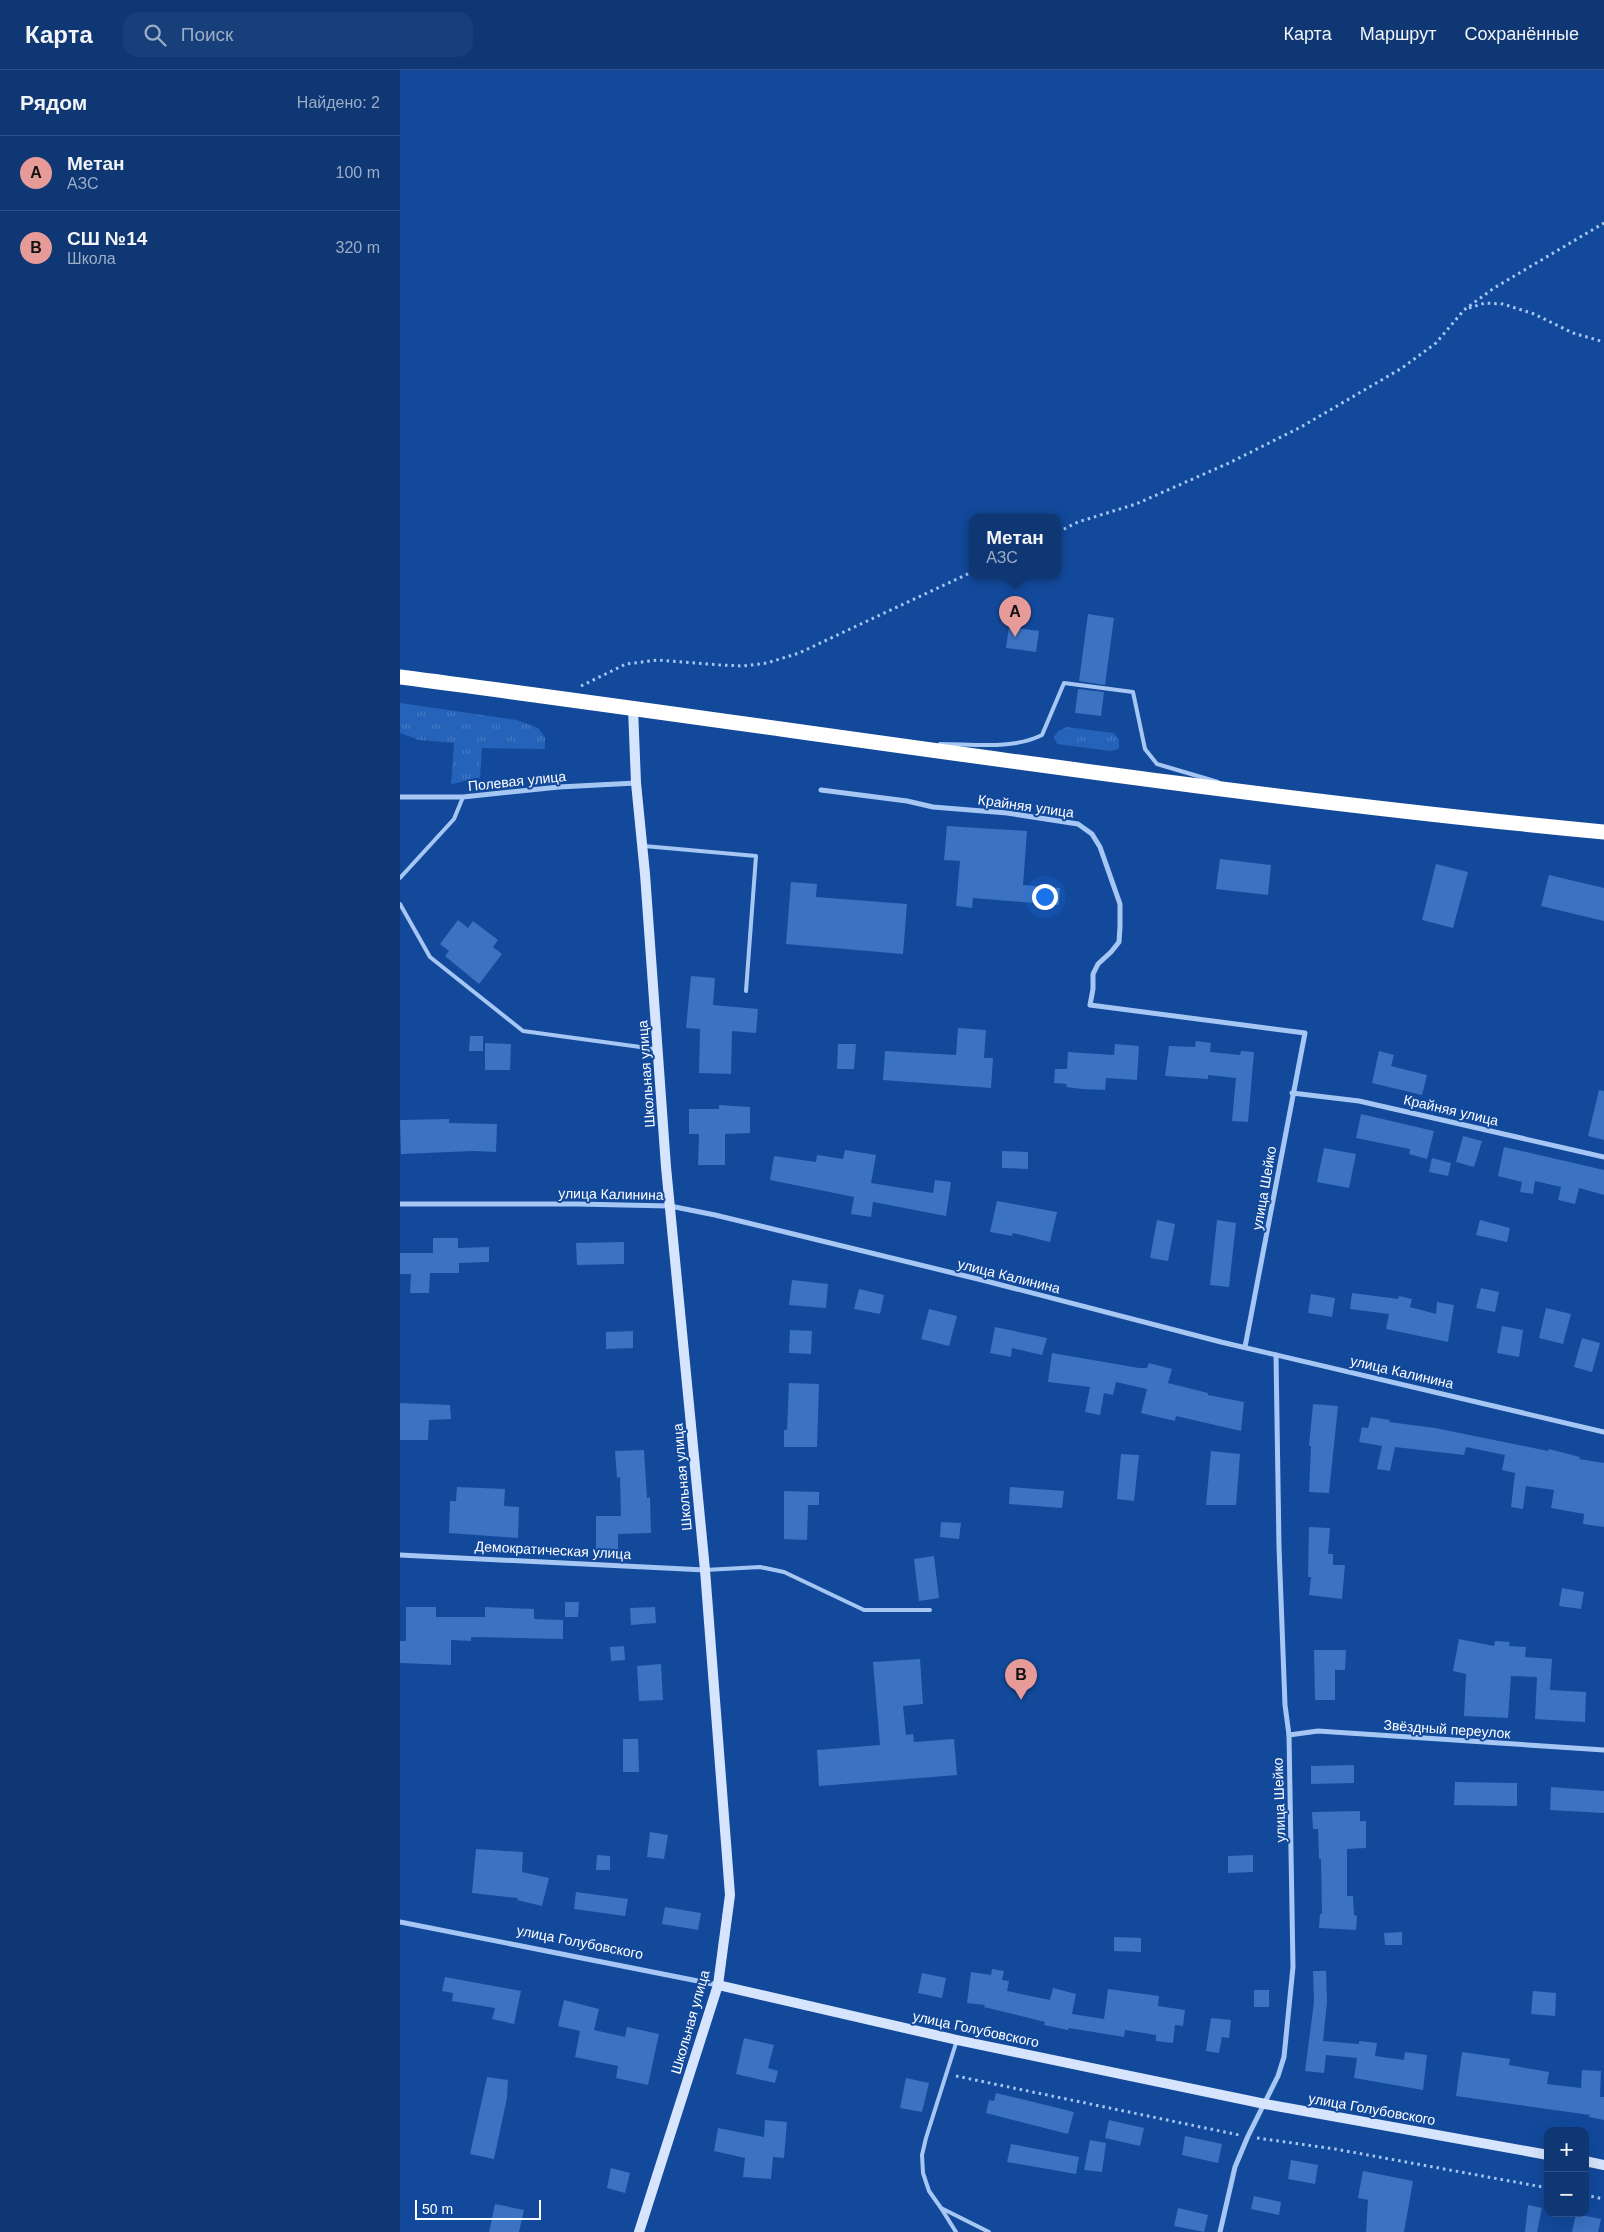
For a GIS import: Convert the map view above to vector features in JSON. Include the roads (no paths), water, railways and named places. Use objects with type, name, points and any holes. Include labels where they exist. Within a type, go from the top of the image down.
[{"type":"highway","points":[[400,677],[1241,790],[1472,819],[1604,832]]},
{"type":"street","name":"Школьная улица","points":[[633,708],[636,783],[670,1206],[705,1570],[730,1895],[718,1985],[638,2232]]},
{"type":"street","name":"Полевая улица","points":[[400,798],[463,798],[560,787],[636,783]]},
{"type":"street","name":"Крайняя улица","points":[[821,790],[907,800],[934,807],[1007,813],[1078,824],[1092,834],[1100,847],[1120,904],[1119,942],[1096,969],[1090,1005],[1305,1033]]},
{"type":"street","name":"улица Шейко","points":[[1245,1347],[1292,1093],[1305,1033]]},
{"type":"street","name":"Крайняя улица","points":[[1292,1093],[1359,1101],[1604,1157]]},
{"type":"street","name":"улица Калинина","points":[[400,1204],[670,1206],[715,1215],[977,1279],[1276,1355],[1604,1432]]},
{"type":"street","name":"улица Шейко","points":[[1220,2232],[1235,2166],[1278,2076],[1284,2057],[1293,1967],[1289,1735],[1284,1705],[1276,1355]]},
{"type":"street","name":"Демократическая улица","points":[[400,1555],[705,1570]]},
{"type":"street","name":"Звёздный переулок","points":[[1289,1735],[1318,1731],[1604,1750]]},
{"type":"street","name":"улица Голубовского","points":[[400,1922],[718,1985],[957,2040],[1265,2104],[1544,2153]]},
{"type":"street","points":[[1589,2162],[1604,2164]]},
{"type":"lane","points":[[904,745],[1015,744],[1032,740],[1042,735],[1064,683],[1133,692],[1145,749],[1157,764],[1191,772],[1241,790]]},
{"type":"lane","points":[[400,878],[454,819],[463,798]]},
{"type":"lane","points":[[642,846],[756,856],[746,991]]},
{"type":"lane","points":[[400,904],[430,957],[523,1031],[658,1049]]},
{"type":"lane","points":[[705,1570],[760,1567],[784,1572],[864,1610],[930,1610]]},
{"type":"lane","points":[[956,2232],[929,2191],[922,2155],[957,2040]]},
{"type":"lane","points":[[941,2208],[989,2232]]},
{"type":"place","name":"Метан","points":[[1015,637]]},
{"type":"place","name":"СШ №14","points":[[1021,1700]]}]
